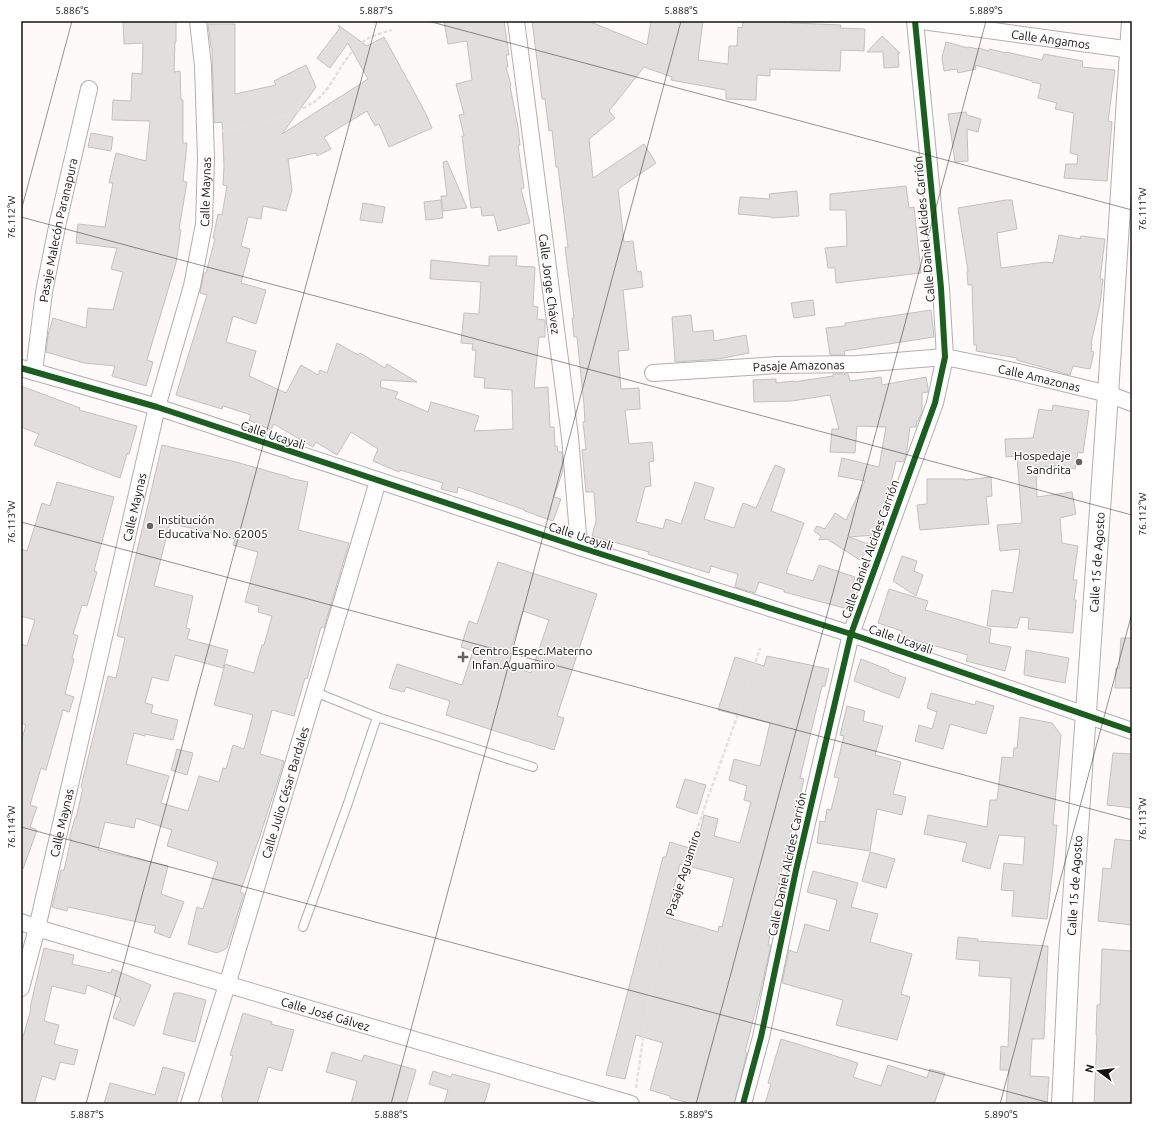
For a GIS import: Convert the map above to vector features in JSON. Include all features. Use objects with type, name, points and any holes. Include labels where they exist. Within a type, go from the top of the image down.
[{"type":"street","name":"Calle Maynas","points":[[21,988],[37,928],[157,408],[192,286],[204,224],[206,133],[203,66],[198,21]]},
{"type":"street","name":"Calle Jorge Chávez","points":[[516,21],[570,437],[579,546]]},
{"type":"street","name":"Calle Daniel Alcides Carrión","points":[[744,1104],[761,1037],[796,870],[851,634],[935,403],[945,356],[941,288],[915,21]]},
{"type":"street","name":"Calle Angamos","points":[[922,21],[1131,50]]},
{"type":"street","name":"Calle 15 de Agosto","points":[[1062,1104],[1069,958],[1132,21]]},
{"type":"street","name":"Pasaje Malecón Paranapura","points":[[28,370],[58,222],[89,89]]},
{"type":"street","name":"Pasaje Amazonas","points":[[652,373],[778,366],[858,364],[945,356]]},
{"type":"street","name":"Calle Amazonas","points":[[945,356],[1108,394],[1132,403]]},
{"type":"street","name":"Calle Ucayali","points":[[28,370],[157,408],[851,634],[1132,731]]},
{"type":"street","name":"Calle Julio César Bardales","points":[[189,1104],[227,985],[378,481]]},
{"type":"street","name":"Calle José Gálvez","points":[[21,922],[227,985],[631,1104]]},
{"type":"lane","points":[[315,692],[377,717],[533,767]]},
{"type":"lane","points":[[303,927],[348,803],[377,717]]},
{"type":"path","points":[[206,133],[245,128],[281,117],[312,104],[322,95],[354,50],[368,39],[392,30]]},
{"type":"building","points":[[123,21],[176,21],[174,72],[180,71],[181,100],[183,100],[183,143],[187,143],[183,181],[187,182],[179,229],[181,230],[176,263],[147,360],[153,362],[146,386],[112,376],[115,366],[84,363],[46,352],[48,335],[53,318],[86,328],[88,308],[113,310],[123,272],[111,269],[117,248],[76,243],[78,224],[105,227],[113,183],[109,183],[116,153],[146,161],[150,121],[112,120],[113,100],[131,101],[132,73],[142,74],[143,43],[124,44]]},
{"type":"building","points":[[444,21],[504,21],[509,55],[506,55],[508,67],[506,67],[511,85],[520,145],[518,145],[524,188],[521,189],[530,223],[498,231],[494,215],[482,216],[481,207],[471,208],[462,136],[464,136],[459,115],[464,114],[456,84],[472,80],[467,41],[448,44]]},
{"type":"building","points":[[532,21],[588,21],[647,45],[651,21],[703,21],[698,60],[728,64],[729,46],[737,46],[738,27],[742,28],[743,21],[791,21],[791,23],[841,25],[840,28],[865,29],[864,51],[841,50],[840,71],[770,69],[770,76],[757,75],[756,100],[726,99],[726,90],[671,80],[672,77],[644,67],[609,111],[615,118],[589,139],[593,178],[644,144],[656,163],[618,189],[624,242],[633,241],[637,272],[641,271],[643,287],[623,290],[629,350],[618,351],[621,389],[639,388],[640,409],[625,410],[629,444],[652,442],[654,461],[649,462],[651,486],[645,487],[636,522],[663,529],[666,519],[681,524],[695,482],[714,488],[704,519],[734,528],[743,503],[756,508],[775,465],[785,469],[771,511],[804,523],[786,573],[813,581],[819,565],[855,577],[848,609],[784,592],[784,590],[759,582],[755,593],[735,587],[738,574],[711,566],[709,573],[648,554],[649,552],[592,536],[596,521],[594,492],[586,492],[582,450],[586,449],[583,422],[585,422],[584,405],[577,337],[574,337],[572,318],[574,318],[565,247],[568,247],[558,167],[556,167],[552,130],[549,131],[545,99],[542,99]]},
{"type":"building","points":[[208,24],[235,24],[235,94],[276,85],[274,81],[306,65],[316,87],[282,134],[368,79],[348,43],[330,68],[317,58],[340,28],[338,25],[367,46],[384,37],[425,112],[432,128],[389,147],[379,124],[375,126],[367,111],[324,137],[331,149],[317,156],[316,153],[288,159],[292,190],[286,211],[263,206],[261,219],[248,217],[241,246],[250,249],[241,283],[266,290],[256,324],[233,316],[226,342],[256,351],[249,376],[286,393],[301,365],[318,375],[320,370],[327,373],[337,343],[358,355],[360,353],[385,368],[387,364],[417,382],[381,380],[380,387],[398,392],[395,398],[428,412],[431,402],[479,416],[474,431],[513,429],[512,390],[484,388],[485,378],[474,377],[476,350],[472,350],[473,344],[461,343],[464,313],[479,314],[481,282],[430,279],[431,260],[489,266],[489,256],[517,256],[516,266],[535,267],[533,306],[538,307],[537,319],[545,320],[545,337],[539,337],[534,388],[548,387],[550,427],[554,427],[555,446],[557,446],[558,452],[562,452],[563,470],[554,497],[561,499],[553,521],[458,487],[457,493],[441,489],[443,483],[400,470],[399,472],[373,461],[378,449],[351,432],[337,455],[316,442],[313,447],[274,424],[271,430],[249,420],[251,415],[223,406],[222,409],[176,395],[207,295],[200,293],[204,273],[206,273],[215,239],[213,238],[218,214],[222,215],[227,186],[223,185],[224,165],[222,122],[214,123],[212,48]]},
{"type":"building","points":[[882,36],[900,53],[898,53],[899,67],[884,68],[883,52],[867,52]]},
{"type":"building","points":[[946,42],[968,48],[979,48],[989,51],[989,49],[1042,60],[1044,54],[1083,61],[1082,67],[1115,70],[1108,121],[1112,122],[1107,181],[1064,178],[1066,164],[1077,164],[1078,155],[1070,153],[1074,113],[1055,109],[1057,103],[1038,98],[1041,84],[975,65],[976,69],[958,73],[957,69],[944,71],[942,58]]},
{"type":"building","points":[[966,112],[967,115],[981,119],[978,132],[967,129],[968,161],[955,162],[948,114]]},
{"type":"building","points":[[91,133],[113,137],[111,151],[88,147]]},
{"type":"building","points":[[447,161],[467,208],[443,211],[441,196],[447,196],[443,162]]},
{"type":"building","points":[[906,186],[909,208],[914,207],[921,273],[836,283],[835,268],[828,268],[825,248],[847,246],[846,210],[830,210],[830,194]]},
{"type":"building","points":[[797,191],[799,216],[772,218],[738,214],[740,197],[770,199],[769,194]]},
{"type":"building","points":[[441,200],[443,218],[426,220],[424,202]]},
{"type":"building","points":[[1012,200],[1017,229],[997,233],[1001,268],[1046,262],[1053,263],[1059,235],[1080,239],[1081,236],[1105,239],[1100,279],[1103,279],[1100,304],[1091,344],[1091,351],[1094,352],[1090,369],[1073,366],[1070,375],[1017,360],[1017,358],[976,351],[977,345],[974,345],[972,285],[968,285],[968,271],[958,208]]},
{"type":"building","points":[[363,203],[385,207],[382,223],[360,220]]},
{"type":"building","points":[[813,300],[815,315],[794,318],[791,303]]},
{"type":"building","points":[[931,310],[934,337],[844,351],[845,355],[830,355],[826,328],[845,326],[845,323]]},
{"type":"building","points":[[691,315],[693,332],[713,330],[714,341],[746,335],[749,353],[718,359],[675,362],[672,317]]},
{"type":"building","points":[[833,374],[848,374],[850,381],[881,377],[882,385],[926,377],[928,389],[928,392],[922,393],[922,412],[917,421],[916,427],[910,427],[906,456],[903,462],[896,461],[889,497],[880,519],[882,520],[875,535],[849,537],[871,545],[860,560],[827,539],[819,540],[821,536],[814,531],[817,526],[825,529],[835,513],[846,520],[865,481],[838,476],[842,458],[879,467],[886,427],[857,426],[855,453],[830,452],[832,429],[839,429],[830,395],[792,401],[754,402],[753,380],[776,379],[776,383],[794,382],[833,376]]},
{"type":"building","points":[[21,386],[80,408],[79,410],[137,426],[120,478],[34,445],[39,434],[21,427]]},
{"type":"building","points":[[1053,405],[1089,411],[1083,453],[1078,452],[1075,469],[1059,466],[1036,467],[1037,497],[1072,492],[1076,514],[1060,518],[1062,543],[1078,546],[1073,580],[1077,580],[1074,600],[1076,600],[1073,633],[1028,629],[1029,618],[1020,617],[1017,628],[987,626],[992,590],[1013,593],[1020,549],[1000,551],[997,525],[1022,523],[1017,456],[1006,457],[1005,439],[1033,438],[1039,409],[1052,411]]},
{"type":"building","points":[[162,445],[236,462],[289,478],[308,482],[298,530],[349,543],[324,628],[321,627],[307,679],[305,678],[294,716],[272,710],[260,754],[284,761],[240,892],[244,894],[227,948],[217,953],[188,944],[197,907],[203,909],[218,862],[167,846],[172,830],[136,818],[134,828],[105,822],[98,850],[168,866],[161,894],[184,902],[170,938],[154,932],[156,926],[68,907],[67,911],[52,907],[61,870],[64,870],[71,839],[69,839],[76,818],[83,788],[81,787],[108,676],[116,678],[125,638],[117,636]],"holes":[[[170,523],[235,539],[233,545],[258,552],[245,602],[259,606],[258,612],[272,616],[254,673],[225,664],[214,705],[253,715],[244,749],[233,745],[226,769],[223,768],[219,782],[199,776],[188,811],[161,803],[169,776],[126,764],[134,733],[173,740],[178,720],[151,713],[153,705],[145,703],[152,677],[168,681],[175,655],[223,668],[228,650],[187,639],[190,629],[186,628],[193,596],[154,586]]]},
{"type":"building","points":[[991,477],[992,496],[986,497],[989,524],[920,530],[917,505],[927,504],[927,479],[965,480]]},
{"type":"building","points":[[57,482],[114,497],[94,571],[97,572],[87,606],[82,605],[73,634],[78,636],[65,694],[74,697],[69,712],[63,710],[46,770],[41,768],[30,805],[37,807],[30,827],[37,830],[23,869],[21,869],[21,742],[26,725],[21,723],[21,644],[27,646],[35,620],[21,616],[21,549],[27,551],[42,503],[50,506]]},
{"type":"building","points":[[902,556],[917,561],[914,571],[923,575],[916,596],[893,581]]},
{"type":"building","points":[[498,562],[597,594],[557,716],[564,718],[554,750],[446,715],[450,701],[406,687],[404,692],[389,688],[397,664],[462,685],[473,651],[461,647],[469,621],[477,624]],"holes":[[[523,611],[549,620],[531,673],[506,664]]]},
{"type":"building","points":[[889,589],[928,601],[925,610],[991,629],[989,643],[1011,647],[1005,671],[966,661],[968,655],[914,641],[900,636],[902,631],[878,623]]},
{"type":"building","points":[[1121,638],[1132,638],[1132,688],[1115,688],[1116,668],[1119,668]]},
{"type":"building","points":[[1026,650],[1069,658],[1065,683],[1024,675]]},
{"type":"building","points":[[767,656],[829,669],[825,686],[822,686],[800,778],[804,779],[770,918],[773,919],[768,945],[771,945],[734,1104],[693,1104],[670,1098],[670,1096],[650,1090],[663,1043],[636,1035],[625,1079],[606,1075],[663,857],[666,857],[670,842],[696,850],[704,815],[718,819],[714,836],[740,843],[751,802],[744,800],[747,786],[729,780],[734,759],[760,766],[770,723],[718,710],[735,657],[764,666]],"holes":[[[680,864],[734,878],[722,927],[719,926],[718,932],[666,917]]]},
{"type":"building","points":[[861,659],[906,678],[899,698],[854,681]]},
{"type":"building","points":[[931,693],[975,705],[976,701],[994,706],[986,734],[950,724],[943,749],[915,741],[919,725],[932,729],[937,712],[927,708]]},
{"type":"building","points":[[847,706],[865,711],[863,721],[883,726],[875,755],[901,762],[893,794],[906,797],[902,815],[877,809],[870,851],[817,843],[820,821],[825,822],[827,809],[831,810],[839,778],[834,777],[844,736],[840,735]]},
{"type":"building","points":[[1020,717],[1052,723],[1061,735],[1053,825],[1057,825],[1047,919],[1012,916],[1014,891],[1001,890],[1004,863],[1023,865],[1025,837],[999,835],[990,869],[962,861],[967,843],[924,834],[928,815],[987,827],[990,800],[997,800],[1002,757],[1013,758],[1014,748],[1017,748]]},
{"type":"building","points":[[177,749],[193,753],[187,775],[171,770]]},
{"type":"building","points":[[1113,753],[1132,754],[1132,808],[1107,805]]},
{"type":"building","points":[[685,779],[706,785],[697,814],[676,807]]},
{"type":"building","points":[[1115,839],[1132,841],[1132,925],[1098,921],[1103,868],[1111,869]]},
{"type":"building","points":[[870,852],[895,859],[886,888],[862,881]]},
{"type":"building","points":[[813,871],[858,883],[851,907],[878,914],[870,942],[912,954],[901,994],[910,997],[897,1040],[836,1025],[843,1000],[782,983],[789,950],[797,953],[805,924],[829,931],[837,900],[807,892]]},
{"type":"building","points":[[958,937],[978,939],[977,941],[1048,946],[1044,1039],[1032,1039],[1030,1076],[1049,1077],[1047,1104],[1006,1104],[1009,1070],[1000,1070],[1001,1046],[1008,1047],[1011,978],[979,976],[980,961],[956,959]]},
{"type":"building","points":[[44,948],[74,955],[72,964],[111,973],[112,969],[151,985],[134,1026],[113,1018],[121,998],[87,985],[85,994],[52,986],[44,1021],[59,1025],[54,1044],[78,1050],[74,1065],[60,1062],[55,1080],[42,1076],[34,1104],[28,1104],[21,1102],[21,1044],[31,1009]]},
{"type":"building","points":[[1102,949],[1132,951],[1132,1104],[1094,1104],[1097,1005],[1100,1005]]},
{"type":"building","points":[[174,993],[180,993],[206,1000],[195,1042],[163,1034]]},
{"type":"building","points":[[243,1013],[272,1022],[271,1024],[294,1030],[282,1071],[268,1067],[257,1104],[222,1104],[223,1098],[221,1097],[233,1056],[230,1055]]},
{"type":"building","points":[[781,1039],[858,1063],[853,1077],[881,1086],[888,1065],[927,1078],[930,1069],[945,1073],[934,1104],[765,1104],[771,1084],[768,1083]]},
{"type":"building","points":[[332,1052],[362,1061],[364,1055],[416,1070],[406,1104],[351,1104],[357,1081],[326,1072]]},
{"type":"building","points":[[163,1067],[185,1073],[176,1104],[104,1104],[110,1083],[155,1095]]},
{"type":"building","points":[[433,1071],[451,1077],[452,1074],[490,1084],[484,1104],[444,1104],[448,1090],[429,1084]]},
{"type":"cycle path","points":[[743,1104],[761,1037],[796,870],[851,634],[935,403],[945,357],[941,288],[915,21]]},
{"type":"cycle path","points":[[21,368],[157,407],[579,547],[851,634],[1132,731]]},
{"type":"place","name":"Hospedaje Sandrita","points":[[1079,462]]},
{"type":"place","name":"Institución Educativa No. 62005","points":[[150,526]]},
{"type":"place","name":"Centro Espec.Materno Infan.Aguamiro","points":[[463,657]]}]
